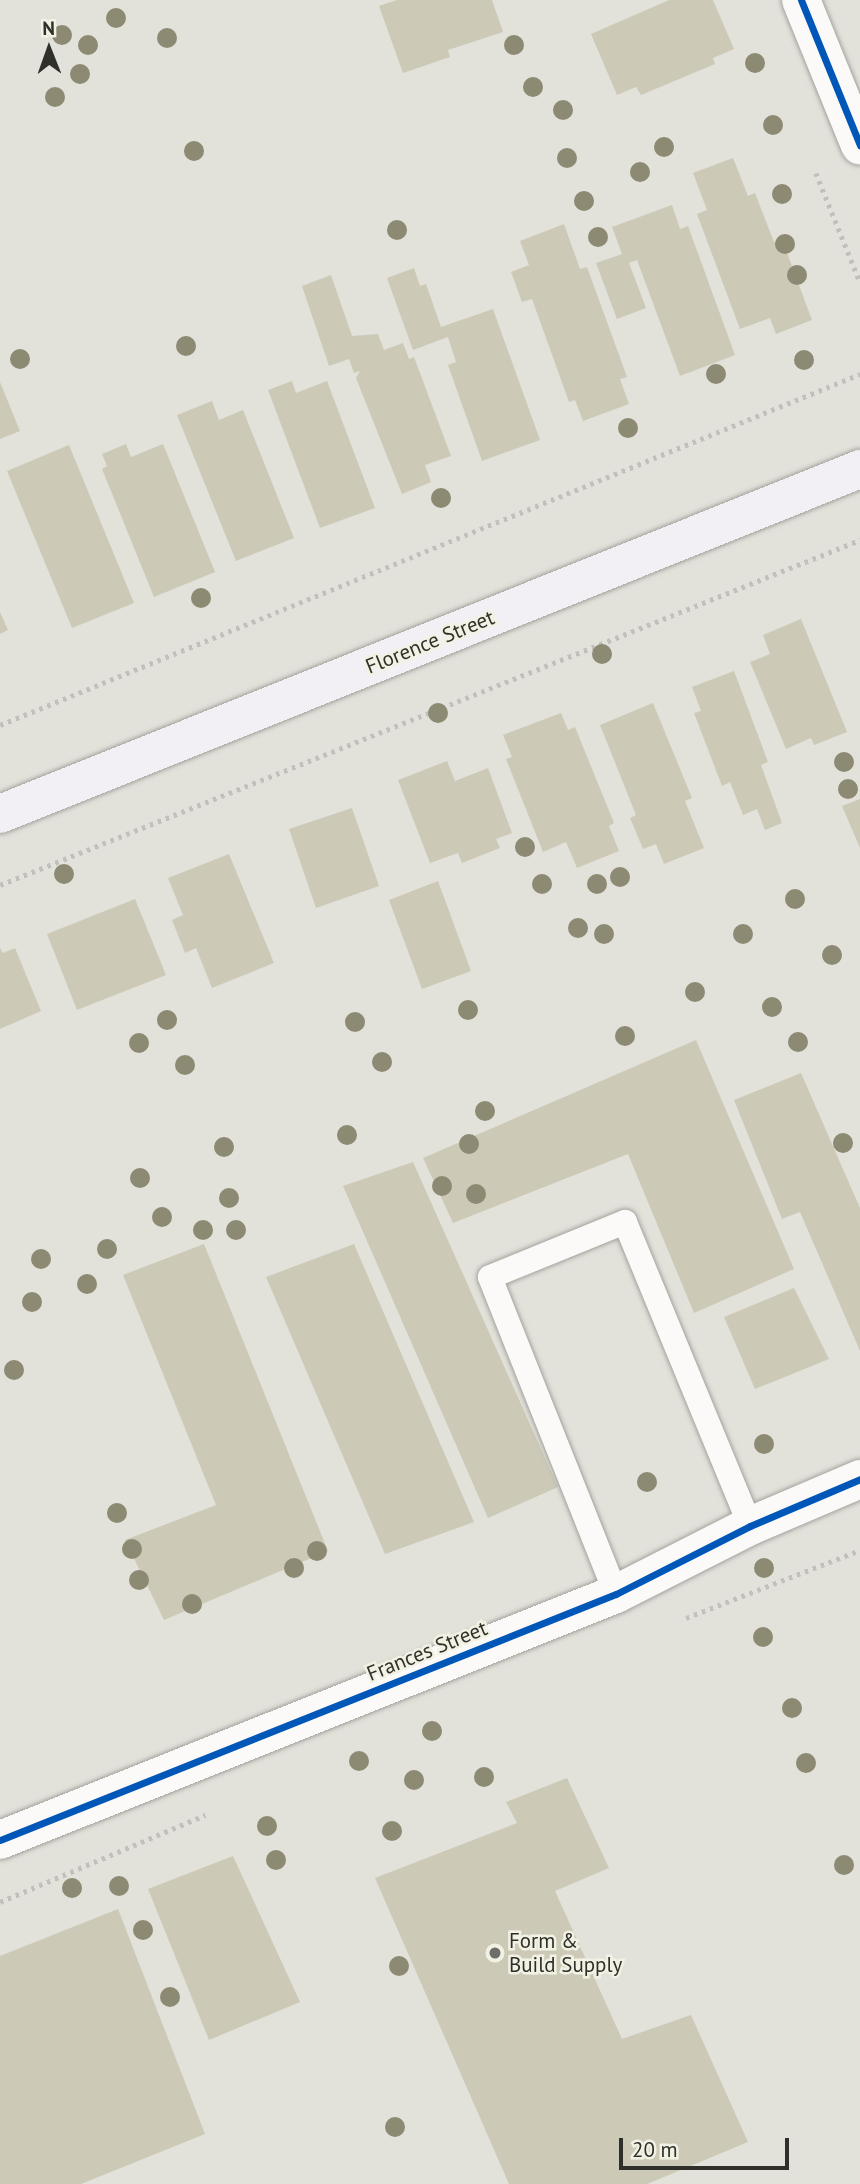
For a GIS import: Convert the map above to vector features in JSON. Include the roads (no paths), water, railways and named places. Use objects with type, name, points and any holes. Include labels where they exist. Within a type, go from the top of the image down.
[{"type":"main road","name":"Florence Street","points":[[0,814],[860,470]]},
{"type":"street","points":[[801,0],[860,145]]},
{"type":"street","name":"Frances Street","points":[[0,1840],[616,1594],[750,1526],[860,1479]]},
{"type":"lane","points":[[616,1594],[490,1278],[625,1222],[750,1526]]},
{"type":"place","name":"Form & Build Supply","points":[[495,1953]]}]
